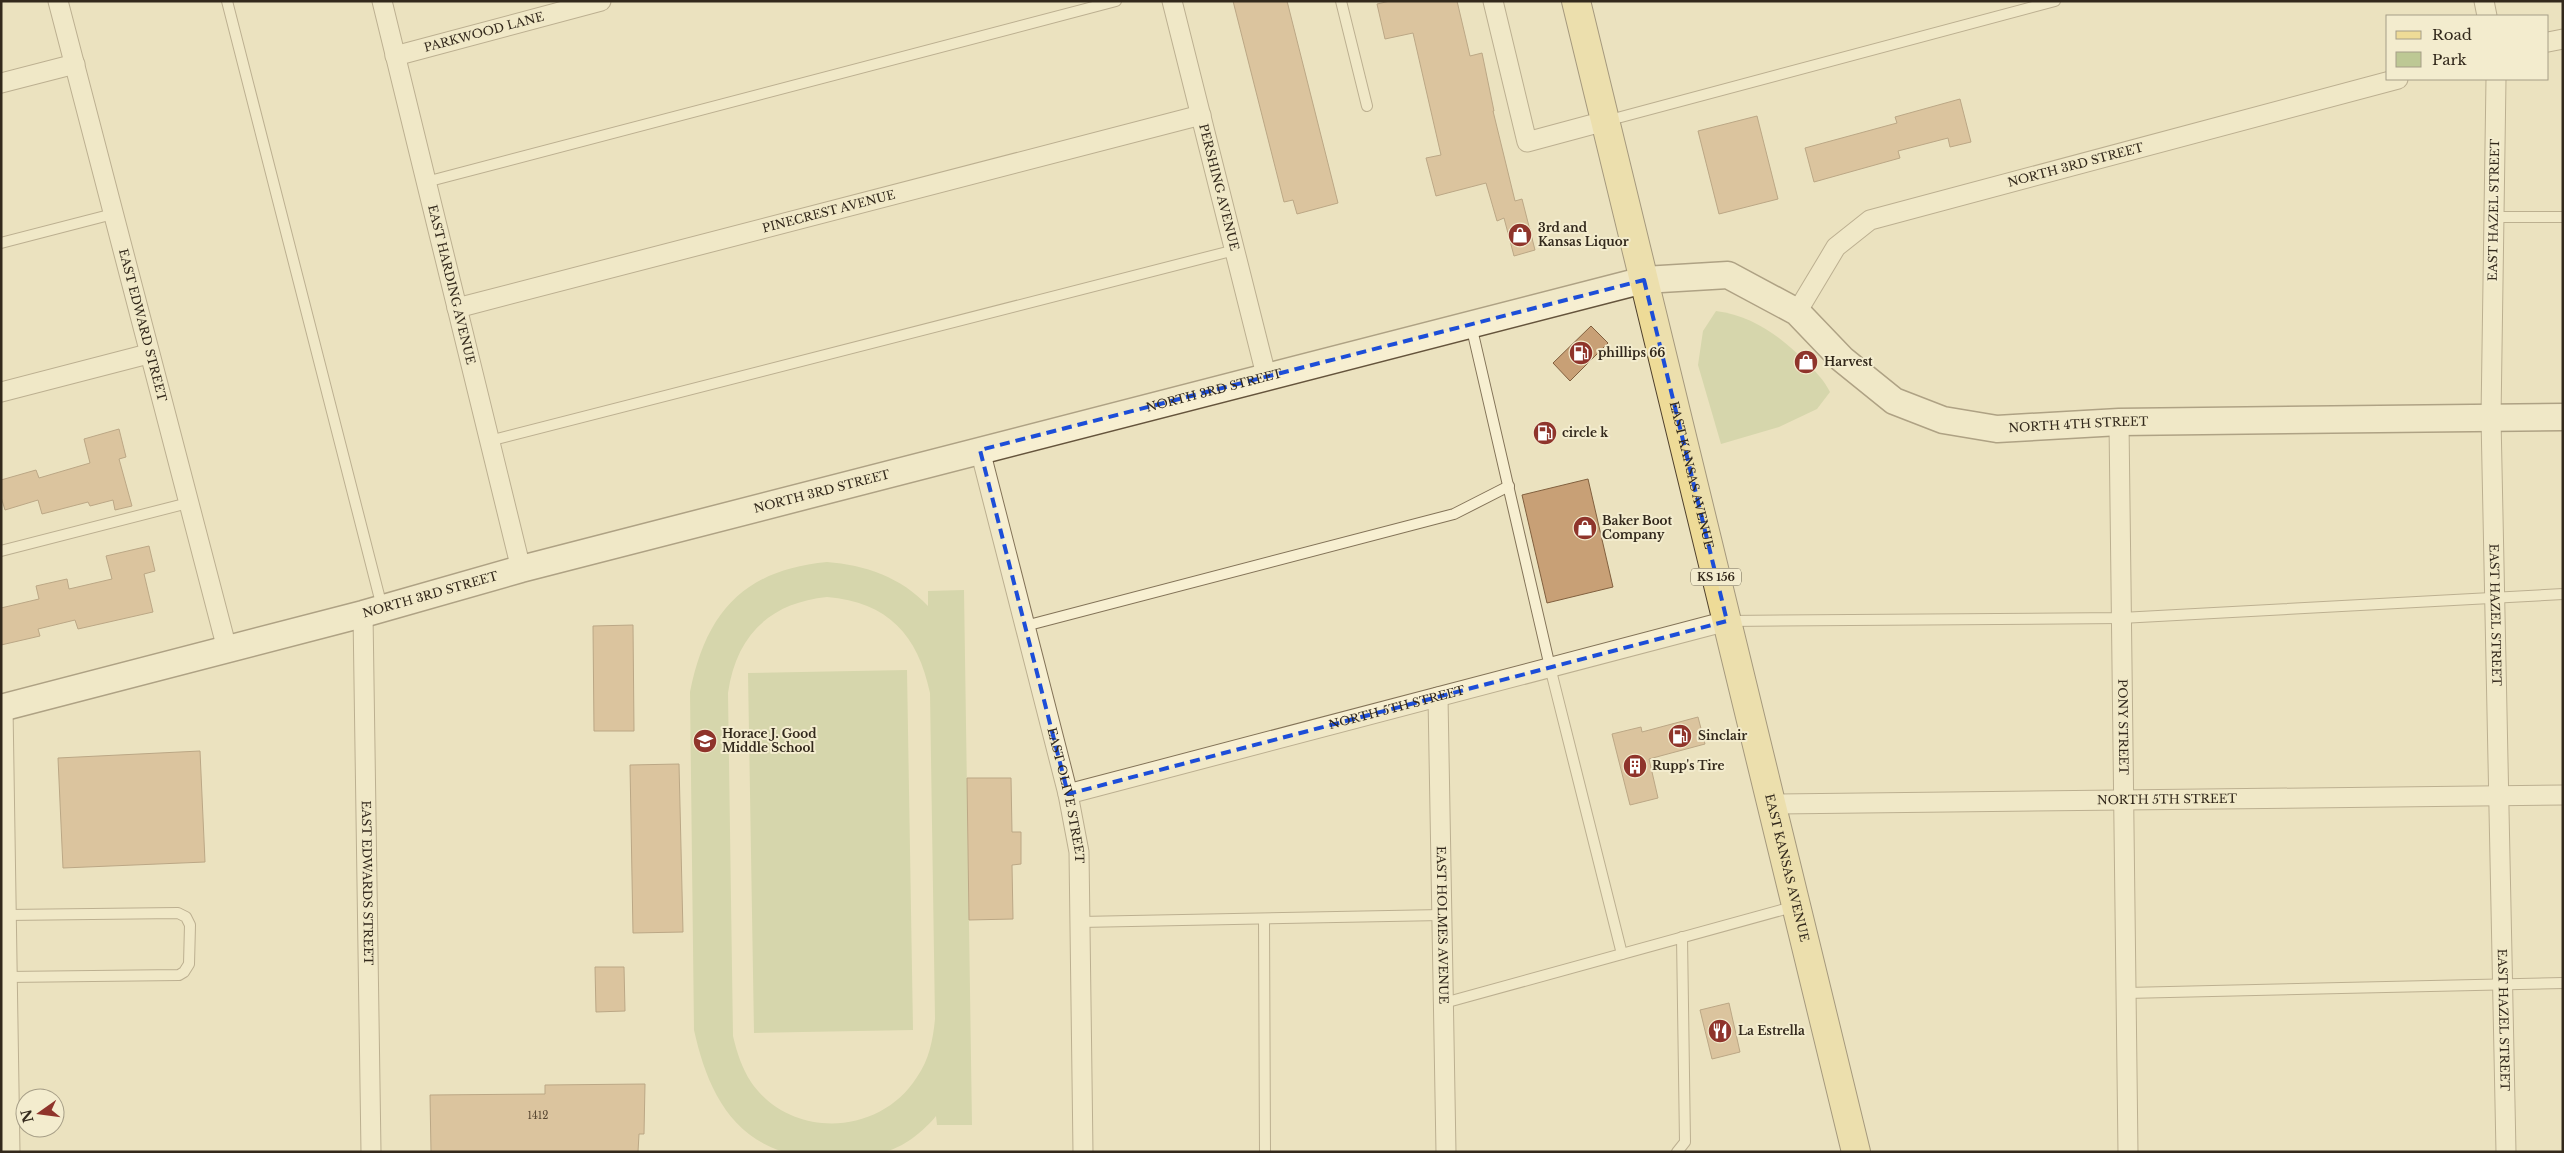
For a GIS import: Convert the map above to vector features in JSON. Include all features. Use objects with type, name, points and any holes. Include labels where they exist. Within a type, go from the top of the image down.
[{"type":"main road","name":"EAST KANSAS AVENUE","points":[[1576,1],[1856,1152]]},
{"type":"main road","name":"NORTH 4TH STREET","points":[[1644,280],[1728,276],[1797,312],[1842,359],[1894,401],[1943,420],[1996,429],[2118,422],[2563,416]]},
{"type":"main road","name":"NORTH 3RD STREET","points":[[2,708],[373,611],[520,569],[1266,375],[1644,280]]},
{"type":"street","name":"EAST EDWARD STREET","points":[[58,1],[148,354],[227,649]]},
{"type":"street","name":"EAST HARDING AVENUE","points":[[382,1],[520,569]]},
{"type":"street","name":"PARKWOOD LANE","points":[[395,56],[601,1]]},
{"type":"street","name":"PERSHING AVENUE","points":[[1172,1],[1266,375]]},
{"type":"street","points":[[1493,1],[1527,142],[1605,122]]},
{"type":"street","points":[[2484,1],[2488,15]]},
{"type":"street","points":[[2549,42],[2563,39]]},
{"type":"street","points":[[1,83],[75,64]]},
{"type":"street","name":"NORTH 3RD STREET","points":[[1797,312],[1836,247],[1870,220],[2394,80]]},
{"type":"street","name":"EAST HAZEL STREET","points":[[2496,80],[2491,418],[2506,1152]]},
{"type":"street","name":"PINECREST AVENUE","points":[[457,308],[1200,115]]},
{"type":"street","points":[[1,392],[148,354]]},
{"type":"street","name":"PONY STREET","points":[[2118,422],[2128,1152]]},
{"type":"street","name":"EAST OLIVE STREET","points":[[980,450],[1068,794],[1079,852],[1083,1152]]},
{"type":"street","name":"EAST EDWARDS STREET","points":[[371,1152],[373,611]]},
{"type":"street","name":"NORTH 5TH STREET","points":[[1068,794],[1727,621]]},
{"type":"street","name":"EAST HOLMES AVENUE","points":[[1438,697],[1446,1152]]},
{"type":"street","points":[[2,708],[6,915],[4,935],[5,1018],[10,1152]]},
{"type":"street","name":"NORTH 5TH STREET","points":[[1771,804],[2123,802],[2563,795]]},
{"type":"lane","points":[[227,1],[373,611]]},
{"type":"lane","points":[[426,182],[1116,1]]},
{"type":"lane","points":[[1341,1],[1367,106]]},
{"type":"lane","points":[[1605,122],[2055,1]]},
{"type":"lane","points":[[1,242],[113,214]]},
{"type":"lane","points":[[2494,217],[2563,217]]},
{"type":"lane","points":[[489,441],[1234,250]]},
{"type":"lane","points":[[1471,324],[1550,667],[1622,954]]},
{"type":"lane","points":[[1024,626],[1454,514],[1509,486]]},
{"type":"lane","points":[[1,551],[188,502]]},
{"type":"lane","points":[[1727,621],[2121,618],[2495,596],[2563,594]]},
{"type":"lane","points":[[1444,1003],[1796,906]]},
{"type":"lane","points":[[5,981],[179,975],[184,972],[189,964],[190,925],[186,917],[178,913],[6,915]]},
{"type":"lane","points":[[1080,922],[1442,915]]},
{"type":"lane","points":[[1264,919],[1265,1152]]},
{"type":"lane","points":[[1677,1152],[1685,1142],[1682,937]]},
{"type":"lane","points":[[2126,993],[2563,983]]},
{"type":"highlighted area","points":[[1644,280],[1727,621],[1068,794],[980,450]]},
{"type":"green space","points":[[1716,311],[1754,322],[1776,336],[1806,362],[1816,372],[1830,392],[1817,409],[1779,427],[1721,444],[1698,365],[1703,331]]},
{"type":"green space","points":[[827,562],[869,570],[882,574],[906,587],[928,606],[928,591],[964,590],[972,1125],[937,1125],[936,1116],[912,1138],[898,1147],[883,1152],[787,1152],[762,1143],[746,1132],[732,1118],[721,1102],[704,1067],[694,1030],[690,692],[706,639],[718,618],[733,600],[751,586],[772,575],[798,567]],"holes":[[[827,597],[848,600],[883,614],[897,625],[908,638],[917,654],[925,672],[930,693],[935,1019],[932,1042],[925,1064],[901,1097],[881,1111],[859,1120],[835,1123],[811,1121],[789,1114],[768,1101],[748,1077],[740,1060],[733,1036],[728,693],[732,673],[748,639],[772,615],[806,601]]]},
{"type":"green space","points":[[907,670],[913,1030],[754,1033],[748,673]]},
{"type":"building","points":[[1233,1],[1287,1],[1338,203],[1297,214],[1293,200],[1284,202]]},
{"type":"building","points":[[1390,1],[1457,1],[1470,56],[1482,53],[1493,111],[1515,201],[1522,199],[1535,250],[1514,256],[1504,218],[1497,221],[1486,183],[1436,196],[1426,158],[1441,155],[1413,33],[1385,39],[1377,4]]},
{"type":"building","points":[[1960,99],[1971,142],[1950,147],[1948,138],[1898,151],[1900,158],[1814,182],[1805,148],[1897,123],[1895,117]]},
{"type":"building","points":[[1757,116],[1778,199],[1719,214],[1698,131]]},
{"type":"building","name":"phillips 66","points":[[1591,326],[1608,343],[1570,381],[1553,363]]},
{"type":"building","points":[[119,429],[126,457],[119,459],[132,506],[115,510],[113,500],[90,506],[88,502],[42,514],[38,500],[5,510],[1,497],[1,480],[36,470],[39,478],[90,463],[84,439]]},
{"type":"building","points":[[1588,479],[1613,587],[1547,603],[1522,495]]},
{"type":"building","points":[[149,546],[155,571],[144,574],[153,612],[78,629],[75,620],[38,629],[40,636],[1,645],[1,608],[39,599],[36,586],[67,579],[69,589],[112,579],[106,556]]},
{"type":"building","points":[[633,625],[634,731],[594,731],[593,626]]},
{"type":"building","points":[[1698,717],[1705,744],[1649,759],[1658,798],[1630,805],[1612,734],[1641,727],[1642,732]]},
{"type":"building","points":[[200,751],[205,862],[63,868],[58,758]]},
{"type":"building","points":[[679,764],[683,932],[633,933],[630,765]]},
{"type":"building","points":[[967,778],[1011,778],[1012,832],[1021,832],[1021,864],[1012,865],[1013,919],[969,920]]},
{"type":"building","points":[[595,967],[624,967],[625,1011],[596,1012]]},
{"type":"building","name":"La Estrella","points":[[1729,1003],[1740,1052],[1712,1059],[1700,1010]]},
{"type":"building","points":[[645,1084],[644,1134],[639,1134],[638,1152],[431,1152],[430,1095],[545,1094],[545,1085]]},
{"type":"place","name":"3rd and Kansas Liquor","points":[[1520,235]]},
{"type":"place","name":"phillips 66","points":[[1581,353]]},
{"type":"place","name":"Harvest","points":[[1806,362]]},
{"type":"place","name":"circle k","points":[[1545,433]]},
{"type":"place","name":"Baker Boot Company","points":[[1585,528]]},
{"type":"place","name":"Sinclair","points":[[1680,736]]},
{"type":"place","name":"Horace J. Good Middle School","points":[[705,741]]},
{"type":"place","name":"Rupp's Tire","points":[[1635,766]]},
{"type":"place","name":"La Estrella","points":[[1720,1031]]}]
